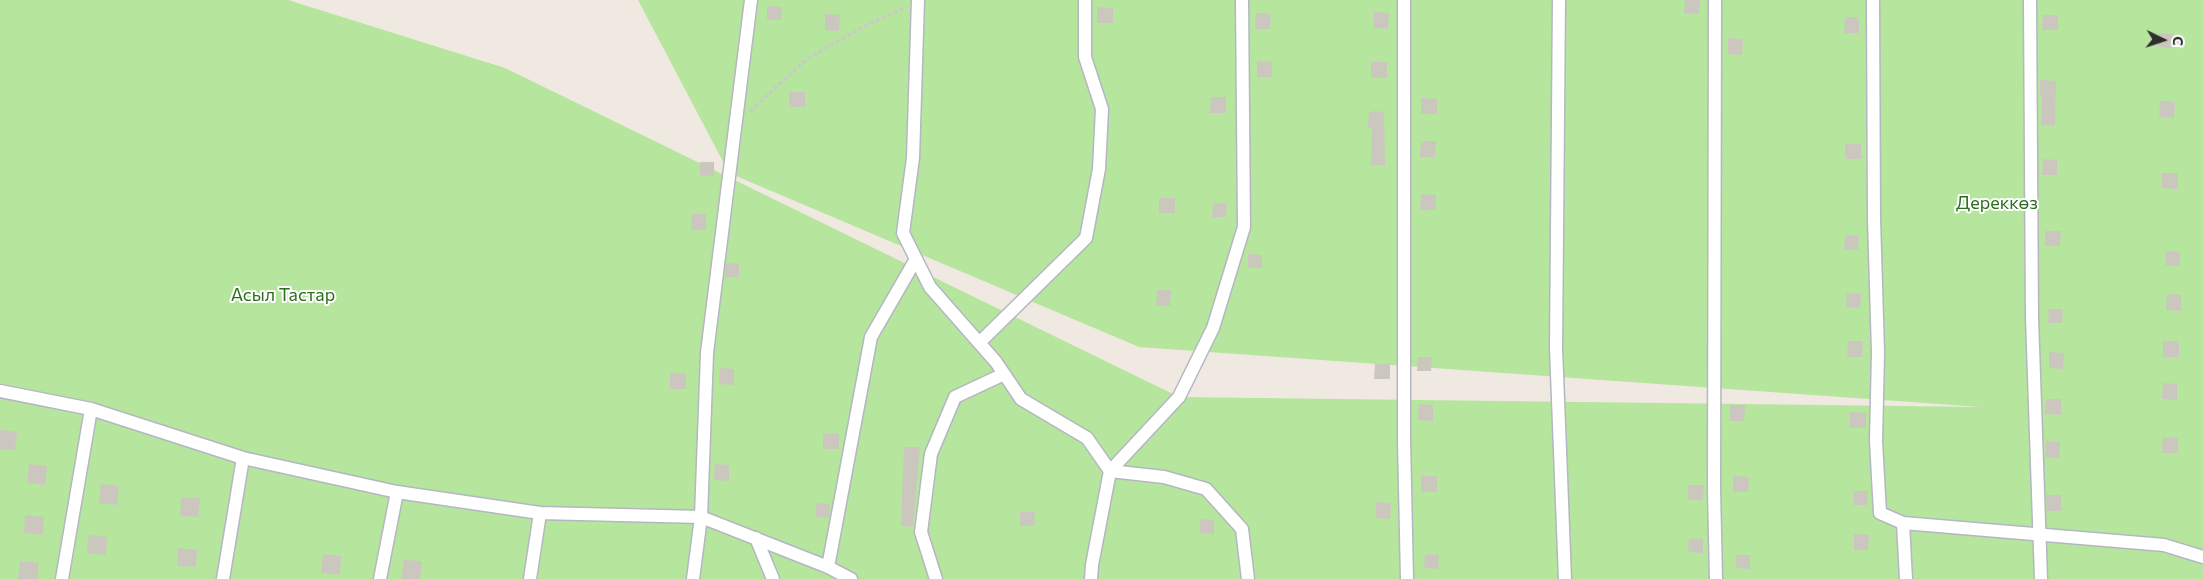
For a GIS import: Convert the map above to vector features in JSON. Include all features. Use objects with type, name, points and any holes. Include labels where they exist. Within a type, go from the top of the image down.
[{"type":"street","points":[[693,579],[701,517],[707,353],[734,123],[751,0]]},
{"type":"street","points":[[979,343],[1086,238],[1099,169],[1102,108],[1085,57],[1085,0]]},
{"type":"street","points":[[1091,579],[1110,471],[1179,396],[1213,328],[1244,227],[1242,0]]},
{"type":"street","points":[[1404,0],[1404,440],[1407,579]]},
{"type":"street","points":[[1559,0],[1556,348],[1565,579]]},
{"type":"street","points":[[1715,0],[1714,489],[1716,579]]},
{"type":"street","points":[[1874,0],[1874,219],[1878,352],[1876,441],[1880,512],[1903,523],[2164,545],[2203,557]]},
{"type":"street","points":[[2030,0],[2032,318],[2042,579]]},
{"type":"street","points":[[918,1],[913,158],[903,233],[930,287],[979,343],[1021,399],[1087,438],[1110,471],[1164,477],[1206,489],[1242,529],[1248,579]]},
{"type":"street","points":[[828,567],[871,337],[916,259]]},
{"type":"street","points":[[936,579],[921,532],[931,454],[956,396],[1004,374]]},
{"type":"street","points":[[0,391],[91,409],[243,458],[397,492],[540,513],[701,517],[828,567],[851,579]]},
{"type":"street","points":[[62,579],[91,409]]},
{"type":"street","points":[[223,579],[243,458]]},
{"type":"street","points":[[380,579],[397,492]]},
{"type":"street","points":[[530,579],[540,513]]},
{"type":"street","points":[[1903,523],[1906,579]]},
{"type":"street","points":[[756,538],[773,579]]},
{"type":"path","points":[[734,123],[760,103],[808,58],[867,25],[918,1]]},
{"type":"green space","points":[[0,0],[288,0],[505,68],[1179,397],[1981,407],[1139,347],[729,173],[638,0],[2203,0],[2203,579],[0,579]]},
{"type":"building","points":[[1685,0],[1700,0],[1699,14],[1684,13]]},
{"type":"building","points":[[767,6],[782,7],[781,20],[767,20]]},
{"type":"building","points":[[1097,7],[1113,8],[1113,23],[1097,23]]},
{"type":"building","points":[[1374,12],[1389,13],[1388,29],[1373,28]]},
{"type":"building","points":[[1256,13],[1271,14],[1270,29],[1255,29]]},
{"type":"building","points":[[825,14],[840,15],[839,31],[825,30]]},
{"type":"building","points":[[2043,15],[2058,15],[2058,30],[2042,30]]},
{"type":"building","points":[[1845,17],[1859,17],[1859,33],[1844,33]]},
{"type":"building","points":[[2159,33],[2173,34],[2173,48],[2158,47]]},
{"type":"building","points":[[1728,38],[1743,39],[1742,55],[1728,54]]},
{"type":"building","points":[[1257,61],[1272,62],[1272,77],[1257,77]]},
{"type":"building","points":[[1371,62],[1387,62],[1387,78],[1371,78]]},
{"type":"building","points":[[2040,80],[2056,81],[2055,126],[2041,125],[2042,96],[2040,96]]},
{"type":"building","points":[[789,92],[805,92],[805,107],[789,107]]},
{"type":"building","points":[[1211,97],[1226,97],[1226,113],[1210,113]]},
{"type":"building","points":[[1421,98],[1437,99],[1437,114],[1421,114]]},
{"type":"building","points":[[2160,101],[2175,102],[2174,118],[2159,117]]},
{"type":"building","points":[[1373,111],[1384,112],[1385,165],[1371,165],[1372,128],[1368,128],[1369,113]]},
{"type":"building","points":[[1421,141],[1436,141],[1435,157],[1420,157]]},
{"type":"building","points":[[1845,144],[1861,144],[1861,159],[1845,159]]},
{"type":"building","points":[[2043,159],[2057,160],[2057,175],[2042,175]]},
{"type":"building","points":[[700,162],[714,162],[714,176],[700,175]]},
{"type":"building","points":[[2162,173],[2178,173],[2178,189],[2162,188]]},
{"type":"building","points":[[1421,194],[1436,195],[1436,210],[1420,210]]},
{"type":"building","points":[[1159,198],[1175,198],[1175,213],[1159,213]]},
{"type":"building","points":[[1213,203],[1227,204],[1226,217],[1212,217]]},
{"type":"building","points":[[692,214],[706,214],[706,230],[691,230]]},
{"type":"building","points":[[2045,231],[2061,231],[2060,246],[2045,246]]},
{"type":"building","points":[[1845,235],[1859,236],[1858,250],[1844,249]]},
{"type":"building","points":[[2166,251],[2180,252],[2180,266],[2165,265]]},
{"type":"building","points":[[1248,254],[1262,255],[1262,268],[1248,268]]},
{"type":"building","points":[[726,263],[739,264],[739,277],[725,277]]},
{"type":"building","points":[[1157,290],[1171,290],[1170,306],[1156,305]]},
{"type":"building","points":[[1847,293],[1861,294],[1860,308],[1846,307]]},
{"type":"building","points":[[2167,294],[2181,295],[2181,311],[2166,310]]},
{"type":"building","points":[[2049,309],[2063,309],[2062,323],[2048,323]]},
{"type":"building","points":[[1848,341],[1863,341],[1862,357],[1847,357]]},
{"type":"building","points":[[2163,341],[2179,341],[2179,357],[2163,357]]},
{"type":"building","points":[[2049,352],[2064,353],[2063,369],[2049,368]]},
{"type":"building","points":[[1418,357],[1432,357],[1431,371],[1417,371]]},
{"type":"building","points":[[1375,364],[1390,364],[1390,379],[1374,379]]},
{"type":"building","points":[[720,368],[734,369],[734,385],[719,384]]},
{"type":"building","points":[[670,373],[686,374],[686,389],[670,389]]},
{"type":"building","points":[[2163,383],[2177,384],[2177,400],[2162,399]]},
{"type":"building","points":[[2046,399],[2061,399],[2061,415],[2045,414]]},
{"type":"building","points":[[1419,404],[1433,405],[1433,421],[1418,420]]},
{"type":"building","points":[[1730,405],[1745,405],[1744,421],[1730,421]]},
{"type":"building","points":[[1850,412],[1866,413],[1866,428],[1850,428]]},
{"type":"building","points":[[0,430],[17,432],[15,450],[0,449]]},
{"type":"building","points":[[823,433],[839,434],[839,449],[823,449]]},
{"type":"building","points":[[2163,437],[2178,438],[2178,453],[2162,453]]},
{"type":"building","points":[[2046,441],[2060,442],[2059,458],[2045,457]]},
{"type":"building","points":[[904,447],[920,447],[913,527],[901,526]]},
{"type":"building","points":[[29,464],[47,466],[45,485],[27,483]]},
{"type":"building","points":[[715,464],[729,465],[729,481],[714,480]]},
{"type":"building","points":[[1421,476],[1437,476],[1437,492],[1421,492]]},
{"type":"building","points":[[1733,476],[1749,477],[1748,492],[1733,492]]},
{"type":"building","points":[[101,484],[119,486],[117,505],[99,503]]},
{"type":"building","points":[[1688,485],[1704,485],[1703,500],[1688,500]]},
{"type":"building","points":[[1854,491],[1868,491],[1867,505],[1853,505]]},
{"type":"building","points":[[2046,495],[2061,495],[2061,511],[2047,511]]},
{"type":"building","points":[[181,497],[200,498],[198,517],[180,516]]},
{"type":"building","points":[[1376,502],[1391,503],[1390,519],[1376,518]]},
{"type":"building","points":[[816,503],[830,504],[829,518],[816,517]]},
{"type":"building","points":[[1020,512],[1035,512],[1034,526],[1020,526]]},
{"type":"building","points":[[25,515],[44,517],[43,535],[24,533]]},
{"type":"building","points":[[1200,519],[1214,520],[1214,534],[1200,533]]},
{"type":"building","points":[[1854,534],[1869,535],[1868,550],[1854,550]]},
{"type":"building","points":[[88,535],[107,537],[106,555],[87,553]]},
{"type":"building","points":[[1689,538],[1703,539],[1703,553],[1688,552]]},
{"type":"building","points":[[178,548],[197,550],[196,567],[177,566]]},
{"type":"building","points":[[323,554],[341,556],[340,575],[321,573]]},
{"type":"building","points":[[1425,554],[1439,555],[1438,569],[1424,568]]},
{"type":"building","points":[[1736,555],[1750,555],[1750,569],[1736,568]]},
{"type":"building","points":[[404,560],[422,561],[420,579],[401,579]]},
{"type":"building","points":[[20,561],[39,563],[37,579],[18,579]]},
{"type":"park label","name":"Дереккөз","points":[[1997,203]]},
{"type":"park label","name":"Асыл Тастар","points":[[283,295]]}]
